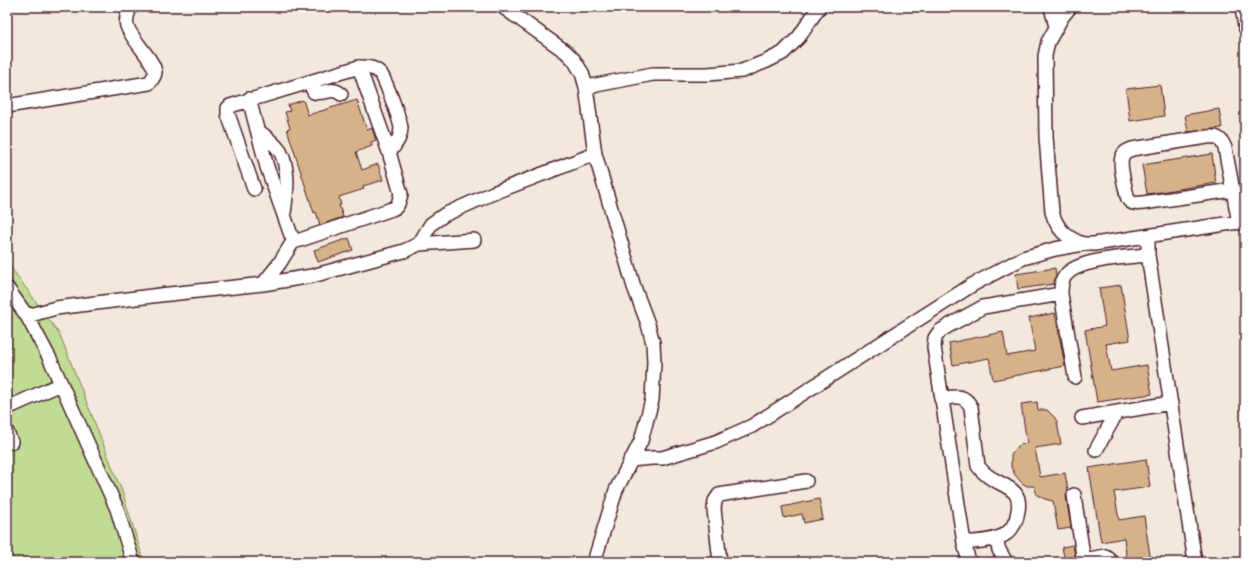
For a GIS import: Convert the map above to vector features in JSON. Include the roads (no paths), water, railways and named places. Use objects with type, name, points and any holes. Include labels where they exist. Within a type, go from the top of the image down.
[{"type":"street","points":[[7,106],[149,83],[154,78],[155,72],[126,24],[130,7]]},
{"type":"street","points":[[503,7],[566,52],[574,60],[582,73],[586,87],[595,154],[634,287],[648,324],[653,343],[654,362],[652,400],[641,441],[616,490],[594,562]]},
{"type":"street","points":[[586,87],[653,74],[708,74],[742,71],[783,53],[799,37],[818,7]]},
{"type":"street","points":[[1051,7],[1056,27]]},
{"type":"street","points":[[1056,27],[1060,7]]},
{"type":"street","points":[[1070,7],[1056,27],[1048,42],[1045,56],[1046,130],[1052,212],[1055,223],[1072,240],[1083,244]]},
{"type":"street","points":[[1242,7],[1245,27]]},
{"type":"street","points":[[294,240],[297,241],[396,207],[401,194],[389,152],[359,67]]},
{"type":"street","points":[[254,189],[228,108],[233,104],[359,67],[369,67],[374,69],[385,79],[401,127],[397,144],[389,152]]},
{"type":"street","points":[[309,82],[314,92],[319,93],[337,90],[341,94]]},
{"type":"street","points":[[249,99],[267,167],[283,214],[294,240]]},
{"type":"street","points":[[630,460],[662,458],[716,442],[752,426],[972,285],[1023,258],[1055,248],[1094,244],[1242,222],[1232,190],[1225,148],[1219,138],[1213,136],[1126,151],[1122,156],[1121,162],[1126,196],[1131,203],[1143,203],[1232,190]]},
{"type":"street","points":[[419,244],[431,224],[444,216],[493,193],[595,154]]},
{"type":"street","points":[[1055,248],[1059,242],[1062,231]]},
{"type":"street","points":[[1148,236],[1148,255],[1195,562]]},
{"type":"street","points":[[263,284],[279,264],[294,240]]},
{"type":"street","points":[[28,316],[56,308],[160,294],[263,284],[312,276],[404,251],[419,244],[474,240]]},
{"type":"street","points":[[1075,377],[1061,294],[1061,284],[1065,275],[1073,270],[1102,260],[1148,255]]},
{"type":"street","points":[[7,288],[28,316],[50,359],[117,509],[133,562]]},
{"type":"street","points":[[969,562],[964,543],[934,347],[935,338],[950,324],[983,308],[1061,294]]},
{"type":"street","points":[[7,408],[61,384]]},
{"type":"street","points":[[942,399],[961,397],[968,401],[971,407],[978,466],[983,473],[996,482],[1009,488],[1016,494],[1019,504],[1017,519],[1013,528],[1006,534],[996,538],[964,543]]},
{"type":"street","points":[[1082,418],[1171,403]]},
{"type":"street","points":[[1096,450],[1117,412]]},
{"type":"street","points":[[641,441],[652,458]]},
{"type":"street","points":[[720,562],[714,509],[715,501],[719,496],[806,481]]},
{"type":"street","points":[[1074,495],[1084,561],[1105,556],[1111,562]]},
{"type":"street","points":[[996,538],[999,550],[1006,562]]}]
